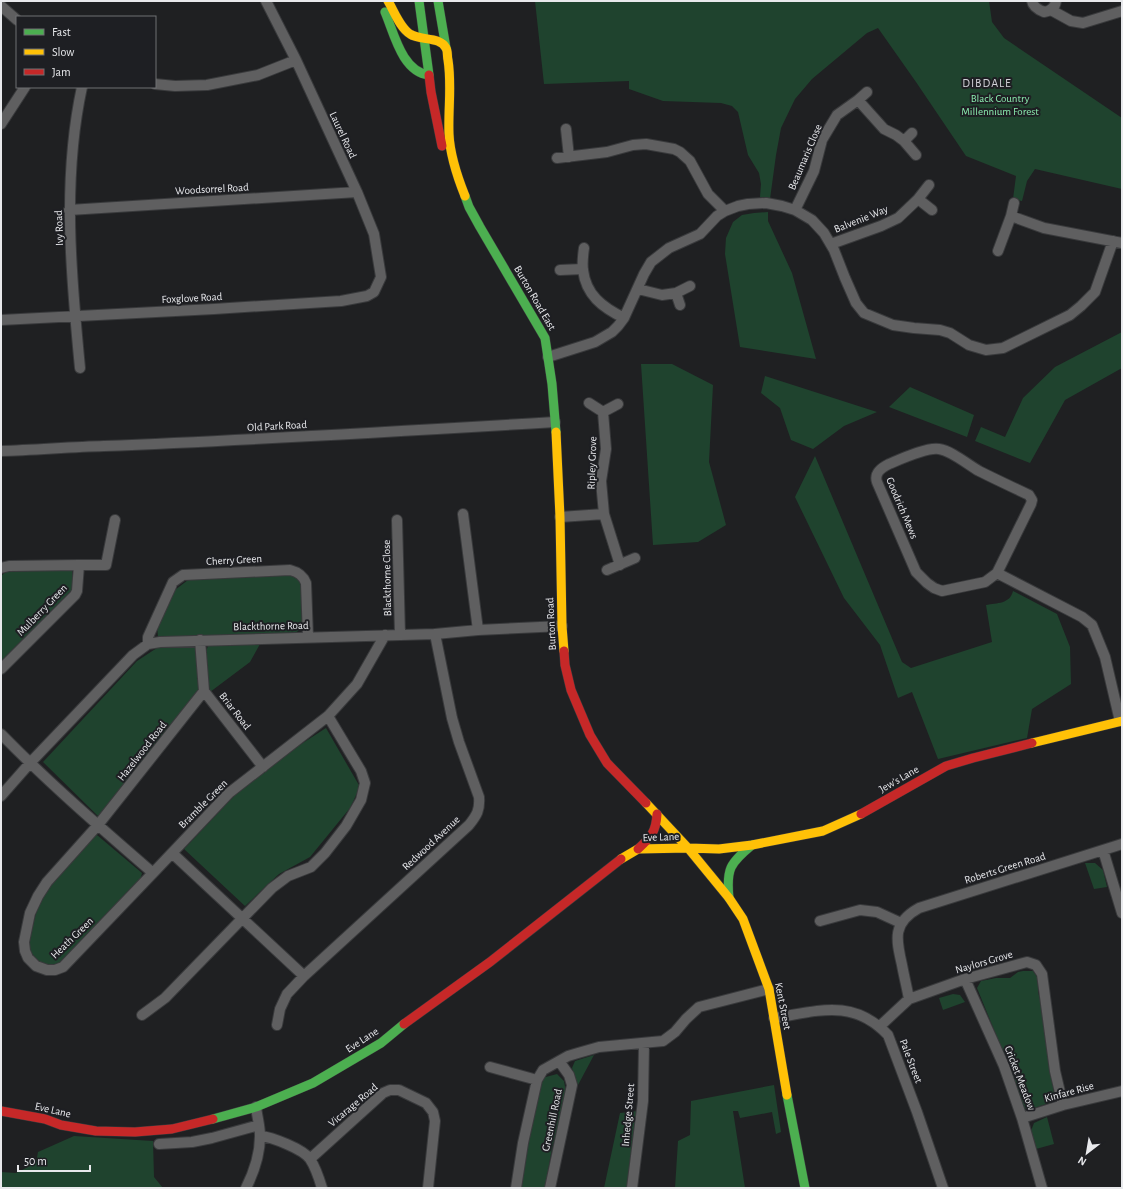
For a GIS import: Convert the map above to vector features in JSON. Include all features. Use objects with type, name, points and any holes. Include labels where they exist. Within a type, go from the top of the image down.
[{"type":"main road","points":[[380,1],[403,53],[411,66],[418,72],[426,75],[442,64]]},
{"type":"main road","points":[[388,1],[408,33],[415,37],[439,41],[446,48]]},
{"type":"main road","points":[[438,1],[446,48]]},
{"type":"main road","points":[[421,4],[431,92],[444,156],[457,196],[481,246]]},
{"type":"main road","name":"Burton Road East","points":[[446,48],[442,64],[450,74],[449,134],[451,154],[458,179],[469,207],[545,338],[548,357]]},
{"type":"main road","name":"Burton Road East","points":[[536,343],[548,357]]},
{"type":"main road","name":"Burton Road","points":[[548,357],[555,422],[560,517],[562,626],[565,665],[571,690],[590,735],[607,763],[688,848]]},
{"type":"main road","name":"Jew's Lane","points":[[688,848],[719,849],[752,845],[827,829],[860,815],[946,766],[1121,721]]},
{"type":"main road","points":[[638,850],[652,836],[656,826],[657,814]]},
{"type":"main road","points":[[729,898],[728,877],[730,868],[735,860],[752,845]]},
{"type":"main road","name":"Eve Lane","points":[[1,1111],[45,1119],[61,1125],[96,1131],[135,1132],[172,1129],[219,1118],[277,1099],[313,1083],[374,1047],[490,962],[617,861],[638,850],[688,848]]},
{"type":"main road","name":"Kent Street","points":[[688,848],[729,898],[743,920],[769,989],[791,1119],[805,1188]]},
{"type":"street","name":"Laurel Road","points":[[266,1],[296,60],[374,234],[381,277],[378,284]]},
{"type":"street","points":[[1032,1],[1032,4],[1037,9],[1044,12],[1050,10],[1056,1]]},
{"type":"street","points":[[1,6],[16,19]]},
{"type":"street","points":[[1050,10],[1071,21],[1083,24],[1122,11]]},
{"type":"street","points":[[156,84],[175,86],[207,85],[258,75],[296,60]]},
{"type":"street","points":[[1,124],[24,88]]},
{"type":"street","name":"Ivy Road","points":[[80,368],[75,316],[69,210],[72,142],[82,88]]},
{"type":"street","name":"Beaumaris Close","points":[[795,210],[814,171],[822,140],[837,115],[867,92]]},
{"type":"street","points":[[858,100],[884,129],[904,141],[916,155]]},
{"type":"street","points":[[566,129],[570,157]]},
{"type":"street","points":[[904,141],[912,133]]},
{"type":"street","points":[[557,158],[607,152],[633,145],[646,144],[674,149],[690,161],[708,194],[725,211]]},
{"type":"street","name":"Balvenie Way","points":[[831,244],[881,226],[898,218],[918,199],[929,185]]},
{"type":"street","name":"Woodsorrel Road","points":[[69,210],[356,192]]},
{"type":"street","points":[[918,199],[932,210]]},
{"type":"street","points":[[548,357],[595,342],[612,332],[624,318],[644,274],[652,262],[660,254],[669,248],[700,234],[717,216],[725,211],[751,203],[771,204],[795,210],[812,220],[824,233],[831,244],[856,303],[864,313],[893,324],[914,328],[940,330],[950,333],[969,346],[980,349],[990,350],[1003,348],[1070,315],[1081,306],[1095,292],[1118,242],[1044,228],[1011,216]]},
{"type":"street","points":[[998,251],[1011,216],[1014,203]]},
{"type":"street","points":[[584,248],[583,269],[588,288],[594,298],[612,312],[624,318]]},
{"type":"street","points":[[560,270],[583,269]]},
{"type":"street","name":"Foxglove Road","points":[[1,320],[342,301],[367,296],[374,292],[378,284]]},
{"type":"street","points":[[638,289],[662,295],[676,292],[690,286]]},
{"type":"street","points":[[676,292],[680,305]]},
{"type":"street","points":[[589,404],[603,412],[618,404]]},
{"type":"street","name":"Ripley Grove","points":[[603,412],[606,449],[601,481],[604,514],[620,565]]},
{"type":"street","name":"Old Park Road","points":[[1,451],[555,422]]},
{"type":"street","name":"Goodrich Mews","points":[[928,449],[938,449],[947,451],[978,470],[1029,495],[1032,500],[1031,504],[997,573],[986,582],[951,590],[942,591],[927,583],[916,572],[877,482],[876,478],[879,471],[888,464],[928,449]]},
{"type":"street","points":[[463,514],[478,630]]},
{"type":"street","points":[[560,517],[604,514]]},
{"type":"street","points":[[79,565],[106,565],[115,520]]},
{"type":"street","name":"Blackthorne Close","points":[[397,520],[400,635]]},
{"type":"street","points":[[607,570],[635,558]]},
{"type":"street","name":"Mulberry Green","points":[[1,568],[9,566],[79,565],[77,591],[75,595],[1,669]]},
{"type":"street","name":"Cherry Green","points":[[148,644],[148,637],[173,582],[183,575],[282,570],[298,572],[304,578],[306,583],[308,637]]},
{"type":"street","points":[[997,573],[1082,617],[1092,625],[1105,657],[1121,721]]},
{"type":"street","name":"Blackthorne Road","points":[[1,796],[133,654],[148,644],[200,640],[435,634],[478,630],[562,626]]},
{"type":"street","name":"Redwood Avenue","points":[[278,1025],[280,1009],[287,994],[304,976],[476,817],[478,812],[479,796],[459,742],[452,718],[435,634]]},
{"type":"street","name":"Bramble Green","points":[[153,873],[229,793],[328,716],[357,684],[385,636]]},
{"type":"street","name":"Briar Road","points":[[200,640],[204,691],[263,767]]},
{"type":"street","name":"Hazelwood Road","points":[[98,825],[204,691]]},
{"type":"street","points":[[142,1015],[165,998],[272,888],[288,876],[311,867],[325,853],[346,826],[361,800],[365,783],[361,771],[328,716]]},
{"type":"street","points":[[1,734],[30,764],[153,873]]},
{"type":"street","name":"Heath Green","points":[[98,825],[47,882],[30,913],[24,942],[25,952],[28,958],[36,966],[47,970],[62,968],[153,873]]},
{"type":"street","name":"Roberts Green Road","points":[[901,923],[908,914],[919,908],[1122,844]]},
{"type":"street","points":[[1103,850],[1122,913]]},
{"type":"street","points":[[172,853],[304,976]]},
{"type":"street","points":[[820,921],[860,910],[877,912],[901,923],[898,932],[897,944],[909,999]]},
{"type":"street","name":"Naylors Grove","points":[[880,1026],[909,999],[965,979],[1027,962],[1036,964],[1042,974],[1055,1071],[1063,1105]]},
{"type":"street","name":"Cricket Meadow","points":[[965,979],[1004,1066],[1022,1118],[1042,1188]]},
{"type":"street","points":[[516,1188],[523,1143],[536,1080],[543,1070],[578,1053],[600,1047],[663,1041],[675,1032],[686,1018],[699,1007],[769,989]]},
{"type":"street","name":"Pale Street","points":[[774,1018],[828,1010],[845,1011],[862,1015],[880,1026],[888,1035],[917,1112],[943,1188]]},
{"type":"street","name":"Inhedge Street","points":[[632,1188],[643,1101],[644,1044]]},
{"type":"street","name":"Greenhill Road","points":[[550,1188],[572,1085],[569,1075],[559,1061]]},
{"type":"street","points":[[490,1067],[536,1080]]},
{"type":"street","name":"Vicarage Road","points":[[310,1159],[383,1093],[390,1090],[398,1090],[426,1103],[433,1112],[435,1121],[428,1188]]},
{"type":"street","name":"Kinfare Rise","points":[[1022,1118],[1063,1105],[1122,1091]]},
{"type":"street","points":[[246,1188],[258,1156],[259,1130],[256,1107]]},
{"type":"street","points":[[159,1144],[192,1142],[259,1130],[305,1154],[310,1159],[322,1188]]},
{"type":"green space","name":"Black Country Millennium Forest","points":[[535,1],[989,1],[992,22],[1004,38],[1122,118],[1122,189],[1035,169],[1027,181],[1022,201],[1013,199],[1016,176],[966,156],[878,28],[867,33],[812,79],[795,99],[781,128],[770,199],[760,197],[761,184],[759,173],[748,155],[738,112],[732,106],[721,103],[663,101],[629,89],[629,81],[544,84]]},
{"type":"green space","points":[[768,212],[768,221],[792,273],[816,359],[740,347],[725,254],[726,238],[733,222],[742,215]]},
{"type":"green space","points":[[1122,332],[1122,368],[1065,400],[1030,463],[975,441],[981,427],[1005,437],[1023,398],[1055,367]]},
{"type":"green space","points":[[641,364],[672,364],[713,385],[709,462],[726,525],[698,542],[653,545]]},
{"type":"green space","points":[[765,376],[877,412],[844,426],[813,449],[791,440],[780,408],[761,393]]},
{"type":"green space","points":[[910,387],[974,415],[967,437],[889,407]]},
{"type":"green space","points":[[815,456],[902,662],[911,668],[992,642],[986,605],[1006,601],[1013,591],[1057,614],[1070,647],[1071,684],[1032,709],[1027,738],[938,759],[912,692],[898,698],[880,645],[844,598],[795,497]]},
{"type":"green space","points":[[7,571],[72,571],[74,588],[1,662],[1,576]]},
{"type":"green space","points":[[291,575],[298,578],[301,583],[304,627],[295,633],[158,637],[157,625],[175,590],[188,580]]},
{"type":"green space","points":[[260,644],[250,662],[210,692],[205,654],[208,646]]},
{"type":"green space","points":[[197,645],[199,689],[99,817],[43,762],[137,661],[160,646]]},
{"type":"green space","points":[[326,728],[360,787],[350,808],[310,857],[279,874],[245,906],[184,849],[235,795],[295,748]]},
{"type":"green space","points":[[97,835],[142,873],[140,881],[59,964],[42,964],[29,954],[29,940],[39,902],[49,884],[88,840]]},
{"type":"green space","points":[[1085,863],[1095,863],[1103,870],[1107,887],[1094,889]]},
{"type":"green space","points":[[1033,971],[1038,978],[1038,992],[1042,1007],[1055,1101],[1028,1110],[1023,1107],[977,988],[981,981],[996,978],[1010,978],[1018,972]]},
{"type":"green space","points":[[953,994],[960,995],[965,1002],[943,1010],[939,998]]},
{"type":"green space","points":[[594,1055],[578,1085],[572,1068],[575,1061]]},
{"type":"green space","points":[[557,1074],[564,1081],[566,1092],[552,1148],[545,1188],[520,1188],[530,1128],[542,1078]]},
{"type":"green space","points":[[774,1085],[781,1132],[776,1134],[772,1112],[740,1118],[738,1111],[733,1111],[745,1188],[675,1188],[678,1141],[690,1135],[691,1101]]},
{"type":"green space","points":[[638,1111],[629,1188],[604,1188],[620,1113]]},
{"type":"green space","points":[[1047,1117],[1054,1144],[1036,1149],[1031,1131],[1034,1123]]},
{"type":"green space","points":[[74,1136],[153,1141],[154,1177],[163,1188],[1,1188],[1,1172],[16,1173],[36,1163],[38,1152]]},
{"type":"traffic: fast","points":[[419,1],[429,75]]},
{"type":"traffic: fast","points":[[438,1],[446,48]]},
{"type":"traffic: fast","points":[[385,12],[400,50],[406,59],[412,67],[429,75]]},
{"type":"traffic: fast","points":[[465,196],[480,227],[545,338],[552,384],[556,432]]},
{"type":"traffic: fast","points":[[729,898],[728,880],[731,867],[734,862],[752,845]]},
{"type":"traffic: fast","points":[[213,1119],[256,1107],[313,1083],[381,1043],[404,1024]]},
{"type":"traffic: fast","points":[[787,1095],[805,1188]]},
{"type":"traffic: slow","points":[[388,1],[400,24],[406,31],[414,36],[435,40],[443,44],[447,49],[450,79],[450,142],[454,166],[465,196]]},
{"type":"traffic: slow","points":[[556,432],[564,651]]},
{"type":"traffic: slow","points":[[1032,743],[1122,721]]},
{"type":"traffic: slow","points":[[646,803],[688,848],[729,898],[743,919],[769,989],[787,1095]]},
{"type":"traffic: slow","points":[[621,859],[638,849],[719,849],[752,845],[823,831],[861,814]]},
{"type":"traffic: jam","points":[[429,75],[442,146]]},
{"type":"traffic: jam","points":[[564,651],[565,665],[571,690],[590,735],[607,763],[646,803]]},
{"type":"traffic: jam","points":[[861,814],[946,766],[1032,743]]},
{"type":"traffic: jam","points":[[638,849],[652,834],[657,814]]},
{"type":"traffic: jam","points":[[404,1024],[490,962],[621,859]]},
{"type":"traffic: jam","points":[[1,1111],[45,1119],[61,1125],[96,1131],[135,1132],[172,1129],[213,1119]]},
{"type":"district","name":"DIBDALE","points":[[987,83]]}]
